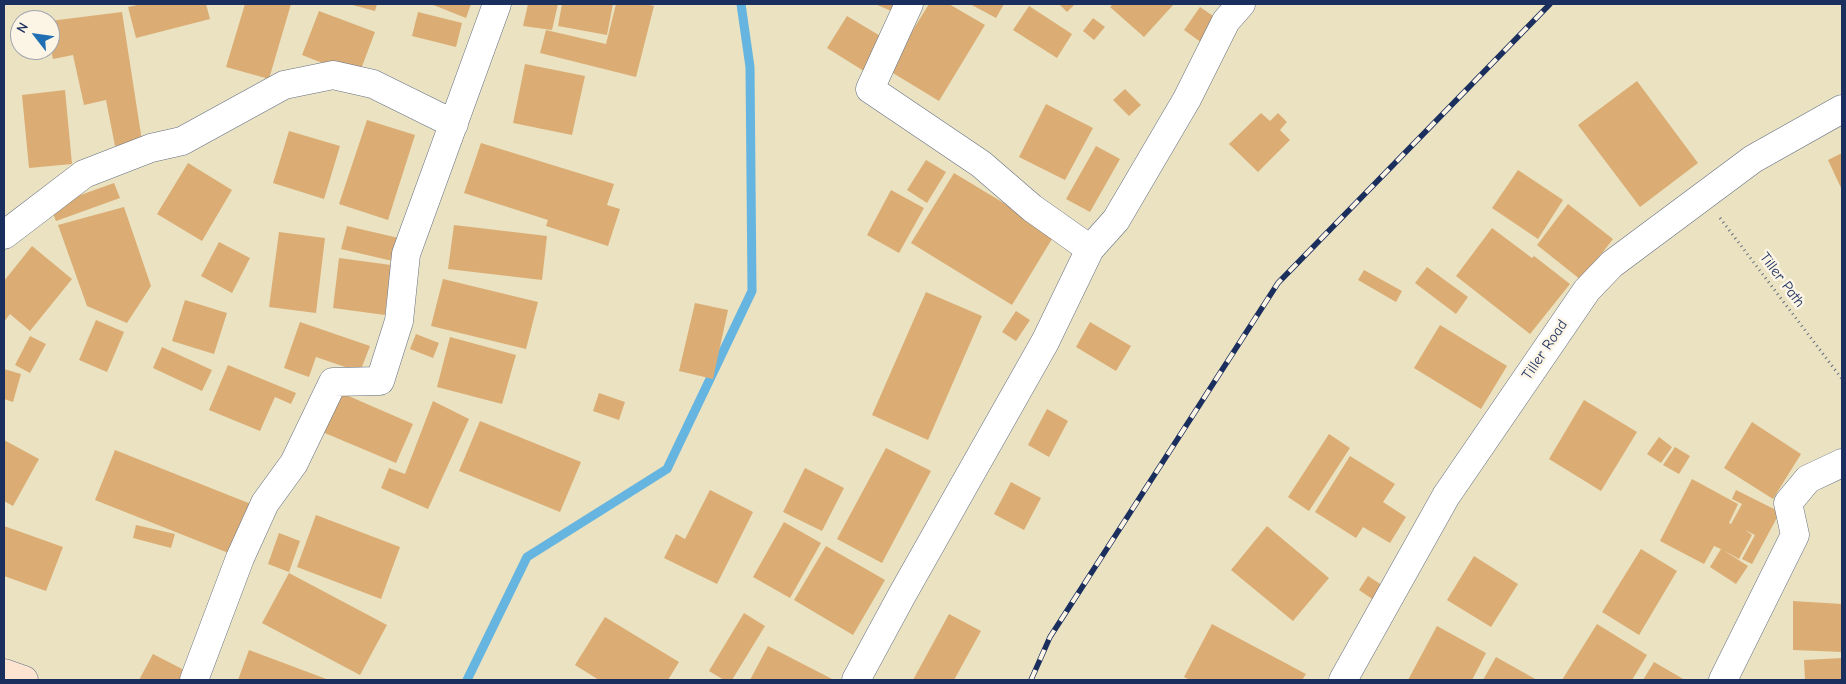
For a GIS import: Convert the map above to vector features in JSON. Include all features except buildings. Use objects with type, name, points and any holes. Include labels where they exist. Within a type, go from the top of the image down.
[{"type":"street","points":[[194,680],[240,558],[265,502],[294,462],[333,382],[380,381],[399,321],[406,254],[497,4]]},
{"type":"street","points":[[909,4],[870,89],[981,164],[1032,208],[1090,249]]},
{"type":"street","points":[[856,680],[906,586],[1045,342],[1090,249],[1116,220],[1187,99],[1227,9]]},
{"type":"street","points":[[4,235],[84,174],[151,148],[182,141],[284,85],[333,75],[373,84],[454,124]]},
{"type":"street","name":"Tiller Road","points":[[1342,680],[1446,496],[1586,290],[1612,264],[1752,159],[1842,109]]},
{"type":"street","points":[[1723,680],[1795,535],[1788,503],[1808,479],[1842,463]]},
{"type":"street","points":[[4,673],[24,680]]},
{"type":"path","name":"Tiller Path","points":[[1703,196],[1842,378]]},
{"type":"waterway","points":[[467,680],[527,557],[667,469],[752,291],[750,67],[741,4]]},
{"type":"railway","points":[[1031,680],[1050,637],[1278,283],[1550,4]]}]
